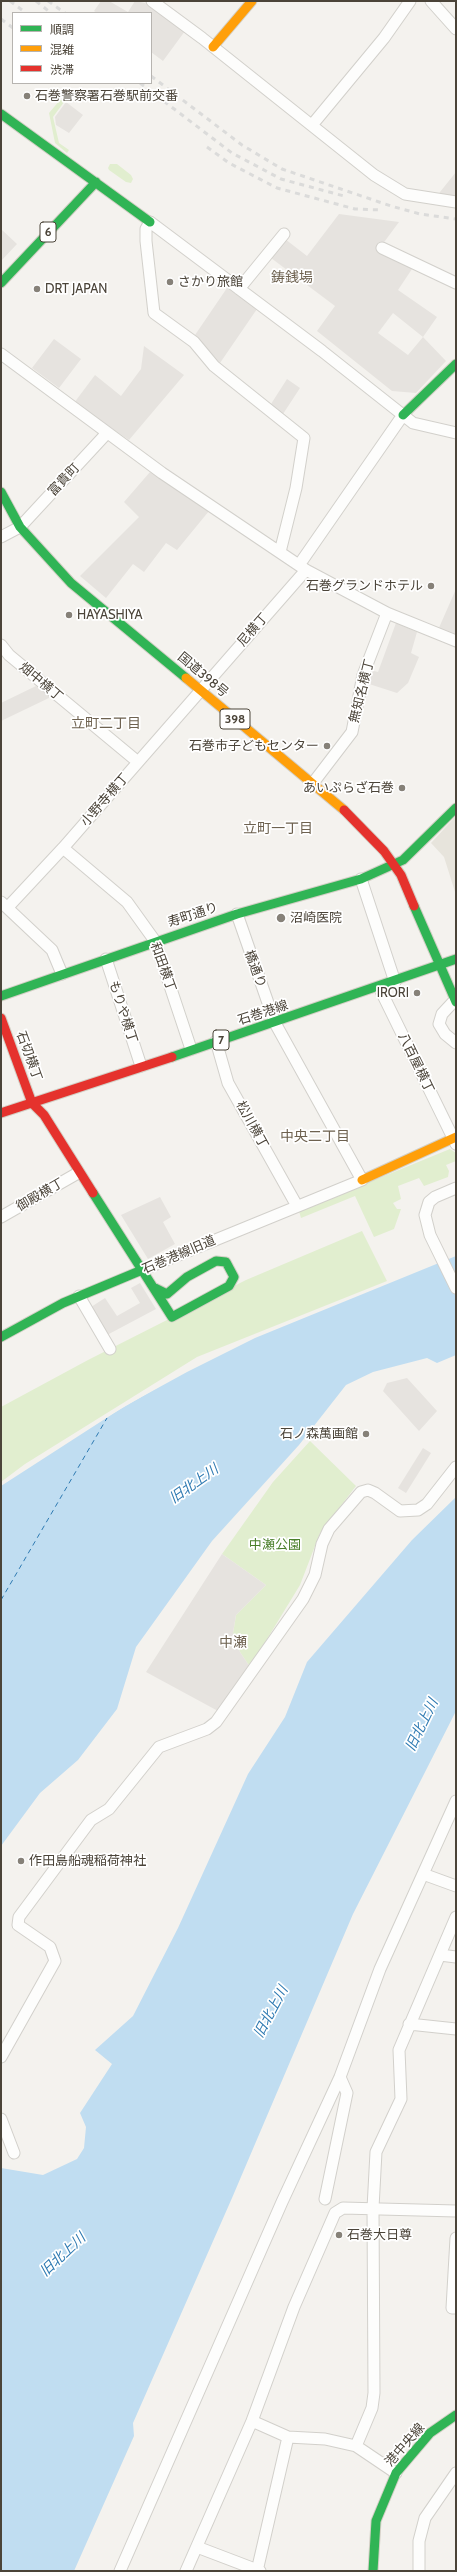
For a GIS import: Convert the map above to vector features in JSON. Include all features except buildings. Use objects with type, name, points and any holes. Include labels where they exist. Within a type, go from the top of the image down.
[{"type":"main road","points":[[213,47],[252,1]]},
{"type":"main road","points":[[1,114],[150,222]]},
{"type":"main road","name":"6","points":[[1,283],[96,182]]},
{"type":"main road","points":[[403,416],[456,364]]},
{"type":"main road","name":"国道398号","points":[[1,492],[20,527],[71,583],[313,783],[359,823],[395,864],[456,1001]]},
{"type":"main road","name":"寿町通り","points":[[1,996],[155,941],[238,914],[361,879],[403,860],[456,808]]},
{"type":"main road","name":"石巻港線","points":[[1,1113],[191,1049],[275,1023],[395,982],[456,959]]},
{"type":"main road","name":"石切横丁","points":[[1,1018],[32,1103]]},
{"type":"main road","points":[[32,1103],[44,1115],[78,1172],[155,1288],[172,1317],[229,1286],[234,1277],[226,1262],[216,1260],[187,1277],[167,1294],[155,1288]]},
{"type":"main road","points":[[362,1180],[455,1140]]},
{"type":"main road","name":"石巻港線旧道","points":[[1,1337],[79,1296],[142,1270]]},
{"type":"main road","name":"港中央線","points":[[373,2571],[376,2521],[396,2473],[430,2433],[456,2415]]},
{"type":"street","points":[[152,1],[213,47],[374,175],[405,194],[456,202]]},
{"type":"street","points":[[312,125],[384,38],[410,1]]},
{"type":"street","points":[[431,1],[456,28]]},
{"type":"street","points":[[280,552],[296,488],[304,438],[214,366],[194,342],[154,313],[146,241],[146,229],[150,222],[403,416],[421,426],[456,433]]},
{"type":"street","points":[[239,289],[284,234]]},
{"type":"street","points":[[382,248],[456,283]]},
{"type":"street","points":[[1,354],[107,433],[302,567],[387,613],[456,642]]},
{"type":"street","name":"尼横丁","points":[[201,691],[302,567],[403,416]]},
{"type":"street","name":"富貴町","points":[[1,537],[20,527],[107,433]]},
{"type":"street","name":"無知名横丁","points":[[313,783],[352,732],[363,675],[387,613]]},
{"type":"street","name":"畑中横丁","points":[[1,645],[9,655],[138,762]]},
{"type":"street","name":"小野寺横丁","points":[[4,904],[63,848],[201,691]]},
{"type":"street","name":"和田横丁","points":[[63,848],[127,902],[155,941],[191,1049]]},
{"type":"street","points":[[361,879],[395,982]]},
{"type":"street","points":[[4,904],[52,950],[62,974]]},
{"type":"street","name":"橋通り","points":[[238,914],[275,1023],[362,1180]]},
{"type":"street","name":"もりや横丁","points":[[106,959],[140,1066]]},
{"type":"street","name":"八百屋横丁","points":[[379,987],[455,1140]]},
{"type":"street","points":[[456,1001],[442,1014],[439,1024],[445,1034],[456,1043]]},
{"type":"street","name":"松川横丁","points":[[216,1041],[228,1083],[297,1206]]},
{"type":"street","name":"御殿横丁","points":[[1,1217],[78,1172]]},
{"type":"street","name":"石巻港線旧道","points":[[142,1270],[362,1180]]},
{"type":"street","points":[[456,1188],[435,1197],[426,1209],[426,1222],[456,1288]]},
{"type":"street","points":[[79,1296],[110,1348]]},
{"type":"street","points":[[1,2057],[55,1961],[50,1947],[18,1925],[18,1917],[91,1820],[109,1809],[159,1747],[207,1729],[216,1722],[303,1599],[315,1575],[322,1544],[329,1529],[361,1492],[368,1490],[375,1493],[400,1510],[418,1510],[427,1504],[456,1467]]},
{"type":"street","points":[[120,2571],[282,2202],[340,2077],[380,1969],[456,1801]]},
{"type":"street","points":[[423,1874],[456,1886]]},
{"type":"street","points":[[356,2446],[372,2408],[374,2393],[373,2208],[376,2152],[401,2099],[399,2050],[456,1917]]},
{"type":"street","points":[[440,1955],[456,1957]]},
{"type":"street","points":[[409,2024],[456,2029]]},
{"type":"street","points":[[325,2199],[347,2093],[340,2077]]},
{"type":"street","points":[[1,2119],[14,2153]]},
{"type":"street","points":[[186,2571],[252,2421],[294,2307],[335,2214],[343,2208],[456,2212]]},
{"type":"street","points":[[456,2238],[452,2308],[456,2308]]},
{"type":"street","points":[[252,2421],[288,2437],[325,2439],[356,2446],[396,2473]]},
{"type":"street","points":[[197,2547],[258,2571],[288,2437]]},
{"type":"street","points":[[419,2571],[419,2541],[426,2518],[456,2473]]},
{"type":"shaded area","points":[[101,1],[109,1],[128,12],[96,12],[94,11]]},
{"type":"shaded area","points":[[135,1],[145,3],[185,31],[163,61],[152,53],[152,12],[128,12]]},
{"type":"shaded area","points":[[66,102],[83,115],[69,133],[56,125],[55,117]]},
{"type":"shaded area","points":[[456,172],[456,200],[436,197]]},
{"type":"shaded area","points":[[339,214],[399,222],[379,249],[414,266],[398,290],[437,317],[423,337],[446,361],[416,393],[392,391],[317,331],[335,306],[271,258],[285,239],[307,256]],"holes":[[[393,313],[423,337],[408,355],[378,333]]]},
{"type":"shaded area","points":[[1,229],[17,244],[1,261]]},
{"type":"shaded area","points":[[227,288],[257,309],[220,363],[195,335]]},
{"type":"shaded area","points":[[54,339],[81,359],[59,388],[32,368]]},
{"type":"shaded area","points":[[144,346],[184,375],[129,440],[74,403],[95,375],[121,396],[141,369]]},
{"type":"shaded area","points":[[287,379],[300,388],[283,414],[271,404]]},
{"type":"shaded area","points":[[150,472],[209,511],[177,550],[166,543],[144,572],[133,564],[106,598],[80,576],[139,517],[124,502]]},
{"type":"shaded area","points":[[456,589],[456,637],[438,630]]},
{"type":"shaded area","points":[[396,623],[417,632],[411,653],[419,657],[408,683],[397,693],[366,683],[370,670],[378,672]]},
{"type":"shaded area","points":[[36,686],[51,697],[1,721],[1,703]]},
{"type":"shaded area","points":[[456,816],[456,895],[444,857],[431,843]]},
{"type":"shaded area","points":[[160,1197],[171,1217],[163,1222],[175,1244],[148,1259],[121,1215]]},
{"type":"shaded area","points":[[140,1283],[156,1309],[107,1335],[91,1307],[105,1298],[117,1316],[140,1303],[131,1288]]},
{"type":"shaded area","points":[[407,1378],[437,1411],[419,1431],[383,1391],[387,1383]]},
{"type":"shaded area","points":[[423,1448],[431,1453],[406,1493],[398,1488]]},
{"type":"shaded area","points":[[222,1554],[266,1585],[236,1615],[233,1633],[240,1652],[250,1667],[218,1711],[146,1672]]},
{"type":"green space","points":[[60,100],[64,100],[64,102],[53,117],[59,143],[69,150],[67,153],[55,143],[49,113]]},
{"type":"green space","points":[[110,164],[117,164],[131,175],[133,179],[131,183],[126,182],[109,170],[108,168]]},
{"type":"green space","points":[[450,1149],[456,1153],[456,1161],[446,1165],[449,1171],[448,1177],[424,1186],[419,1178],[398,1186],[401,1199],[393,1203],[397,1209],[401,1209],[394,1229],[374,1237],[355,1196],[301,1218],[299,1211]]},
{"type":"green space","points":[[362,1231],[387,1281],[197,1357],[25,1464],[1,1482],[1,1407],[88,1360],[246,1280]]},
{"type":"green space","name":"中瀬公園","points":[[310,1441],[356,1486],[320,1533],[300,1585],[250,1667],[240,1652],[233,1633],[236,1615],[266,1585],[222,1554],[273,1482]]},
{"type":"water","name":"旧北上川","points":[[456,1256],[456,1355],[437,1363],[427,1358],[373,1372],[346,1385],[299,1445],[212,1541],[136,1647],[117,1709],[78,1760],[40,1793],[1,1846],[1,1486],[125,1406],[187,1372],[255,1338]]},
{"type":"water","name":"旧北上川","points":[[456,1497],[456,1711],[353,1914],[232,2198],[133,2423],[134,2436],[74,2571],[1,2571],[1,2168],[43,2175],[77,2159],[84,2148],[86,2127],[80,2113],[112,2064],[95,2050],[133,2016],[178,1928],[248,1774],[285,1717],[307,1662],[412,1540]]},
{"type":"pier","points":[[159,1385],[160,1386],[59,1445],[124,1405]]},
{"type":"ferry route","points":[[1,1600],[107,1418]]},
{"type":"railway","points":[[10,1],[25,12]]},
{"type":"railway","points":[[36,1],[50,12]]},
{"type":"railway","points":[[48,1],[64,12]]},
{"type":"railway","points":[[1,19],[12,27]]},
{"type":"railway","points":[[152,77],[242,145],[282,169],[391,206],[420,214],[456,219]]},
{"type":"railway","points":[[141,84],[232,153],[281,179],[344,196]]},
{"type":"railway","points":[[207,147],[229,163],[277,188],[355,209],[382,210]]},
{"type":"traffic: fast","points":[[1,114],[150,222]]},
{"type":"traffic: fast","points":[[1,283],[96,182]]},
{"type":"traffic: fast","points":[[403,415],[456,364]]},
{"type":"traffic: fast","points":[[1,492],[20,527],[71,583],[186,678]]},
{"type":"traffic: fast","points":[[1,996],[237,914],[361,879],[403,860],[456,808]]},
{"type":"traffic: fast","points":[[414,906],[456,1002]]},
{"type":"traffic: fast","points":[[172,1057],[456,959]]},
{"type":"traffic: fast","points":[[93,1193],[172,1317],[229,1286],[234,1277],[226,1262],[216,1261],[187,1277],[167,1294],[155,1288]]},
{"type":"traffic: fast","points":[[1,1337],[63,1303],[142,1270]]},
{"type":"traffic: fast","points":[[373,2571],[376,2521],[396,2473],[430,2433],[456,2415]]},
{"type":"traffic: slow","points":[[213,47],[252,1]]},
{"type":"traffic: slow","points":[[186,678],[344,810]]},
{"type":"traffic: slow","points":[[362,1180],[456,1137]]},
{"type":"traffic: jam","points":[[344,810],[384,851],[401,875],[414,906]]},
{"type":"traffic: jam","points":[[1,1018],[32,1103],[44,1115],[93,1193]]},
{"type":"traffic: jam","points":[[1,1113],[172,1057]]},
{"type":"place","name":"石巻警察署石巻駅前交番","points":[[27,96]]},
{"type":"place","name":"さかり旅館","points":[[170,282]]},
{"type":"place","name":"DRT JAPAN","points":[[37,289]]},
{"type":"place","name":"石巻グランドホテル","points":[[431,586]]},
{"type":"place","name":"HAYASHIYA","points":[[69,615]]},
{"type":"place","name":"石巻市子どもセンター","points":[[327,746]]},
{"type":"place","name":"あいぷらざ石巻","points":[[402,788]]},
{"type":"place","name":"沼崎医院","points":[[281,918]]},
{"type":"place","name":"IRORI","points":[[417,993]]},
{"type":"place","name":"石ノ森萬画館","points":[[366,1434]]},
{"type":"place","name":"作田島船魂稲荷神社","points":[[21,1861]]},
{"type":"place","name":"石巻大日尊","points":[[339,2235]]},
{"type":"district","name":"鋳銭場","points":[[292,278]]},
{"type":"district","name":"立町二丁目","points":[[106,724]]},
{"type":"district","name":"立町一丁目","points":[[278,829]]},
{"type":"district","name":"中央二丁目","points":[[315,1137]]},
{"type":"district","name":"中瀬","points":[[233,1643]]}]
